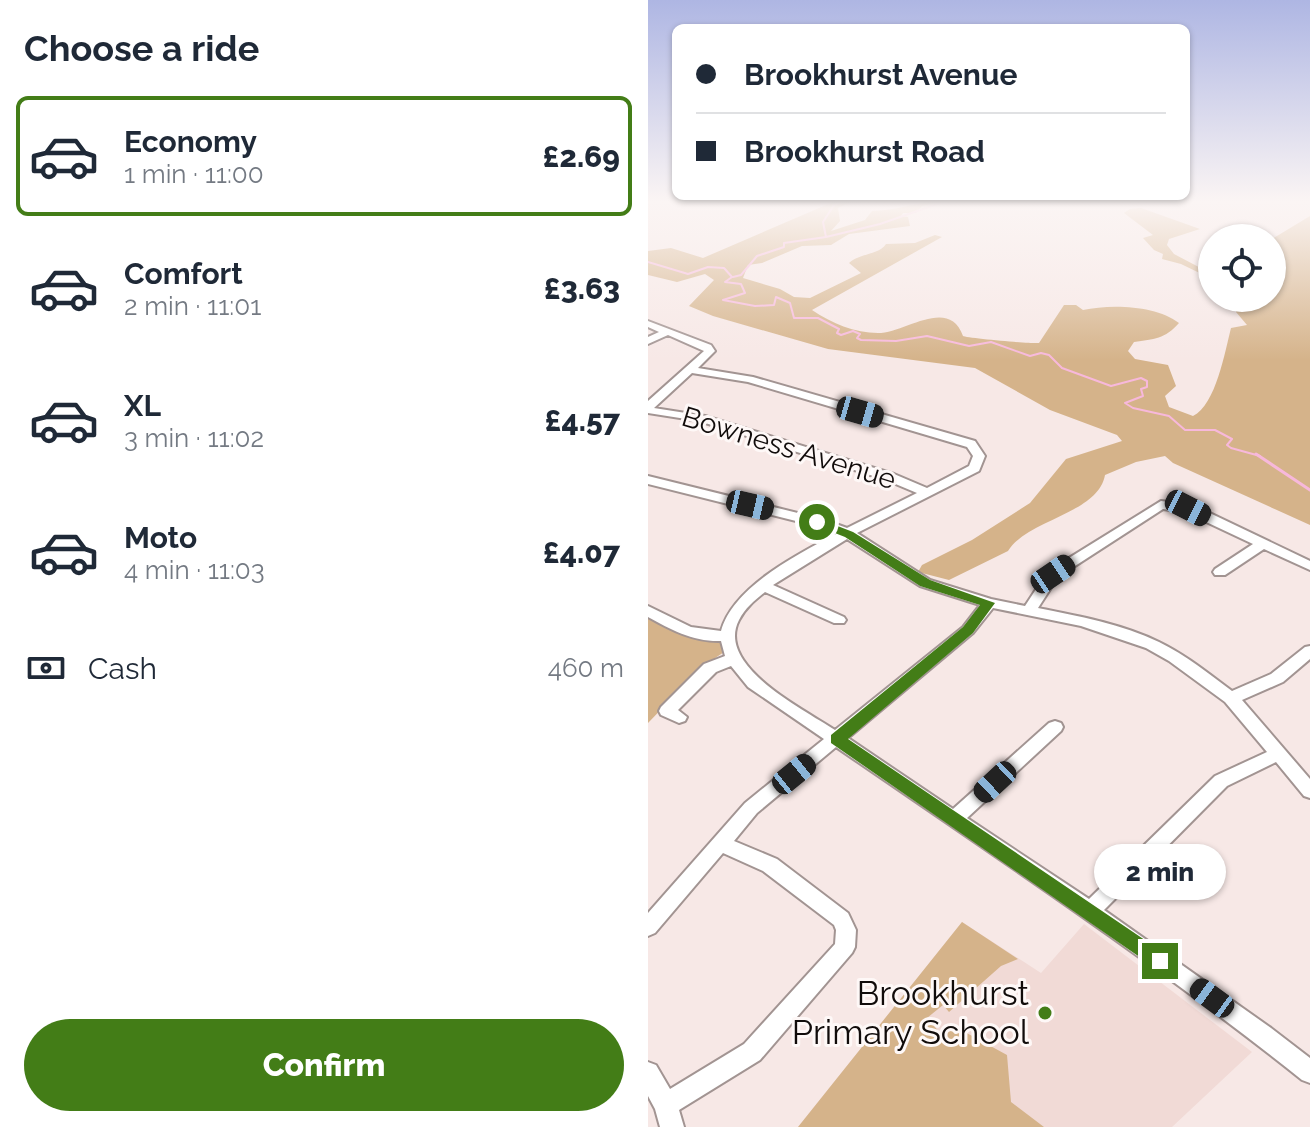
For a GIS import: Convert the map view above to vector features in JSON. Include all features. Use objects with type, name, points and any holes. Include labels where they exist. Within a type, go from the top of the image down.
[{"type":"street","points":[[648,324],[710,351],[648,408]]},
{"type":"street","points":[[648,341],[668,331]]},
{"type":"street","points":[[692,370],[749,379],[975,447],[979,462],[975,468],[849,534],[762,585],[732,619],[728,635],[733,659],[754,683],[1090,911],[1310,1072]]},
{"type":"street","points":[[648,395],[661,395]]},
{"type":"street","name":"Bowness Avenue","points":[[648,408],[701,418],[890,477],[928,493]]},
{"type":"street","points":[[648,480],[781,512],[849,534],[917,579],[989,603],[1084,622],[1151,644],[1175,657],[1231,698],[1310,791]]},
{"type":"street","points":[[1029,611],[1053,574],[1161,505],[1188,508],[1310,566]]},
{"type":"street","points":[[1220,572],[1261,545]]},
{"type":"street","points":[[762,585],[829,620]]},
{"type":"street","points":[[648,927],[656,903],[721,844],[751,808],[968,630],[989,603]]},
{"type":"street","points":[[648,611],[689,634],[710,638],[728,635]]},
{"type":"street","points":[[1231,698],[1277,678],[1310,651]]},
{"type":"street","points":[[679,717],[667,711],[710,668],[733,659]]},
{"type":"street","points":[[955,818],[1055,727]]},
{"type":"street","points":[[1090,911],[1221,781],[1277,754]]},
{"type":"street","points":[[648,1073],[669,1116],[752,1052],[845,947],[846,930],[841,919],[770,865],[721,844]]},
{"type":"shaded area","points":[[648,255],[692,255],[703,258],[711,255],[782,255],[748,265],[743,278],[780,289],[794,297],[810,298],[861,273],[849,263],[858,257],[911,255],[812,310],[844,326],[869,333],[889,331],[937,317],[956,324],[963,336],[1039,343],[1064,305],[1076,305],[1083,310],[1106,307],[1146,309],[1179,323],[1164,335],[1134,342],[1128,351],[1135,359],[1168,365],[1176,386],[1165,396],[1169,407],[1193,416],[1208,401],[1214,389],[1231,328],[1247,325],[1236,312],[1286,312],[1286,255],[1310,255],[1310,525],[1173,463],[1165,456],[1136,462],[1105,475],[1100,488],[1077,508],[1031,531],[1008,551],[949,580],[918,572],[922,565],[972,540],[1030,503],[1066,459],[1122,441],[1117,435],[1050,410],[975,368],[828,349],[713,316],[689,306],[714,280],[705,274],[677,282],[648,275]]},
{"type":"shaded area","points":[[1163,255],[1175,255],[1198,267],[1198,272],[1162,259]]},
{"type":"shaded area","points":[[648,616],[688,635],[721,641],[724,652],[702,667],[648,723]]},
{"type":"shaded area","name":"Brookhurst Primary School","points":[[962,922],[1041,973],[1084,924],[1252,1052],[1172,1127],[798,1127]]},
{"type":"shaded area","points":[[962,922],[1018,959],[1001,966],[949,1012],[943,1005],[927,1018],[941,1034],[952,1025],[1007,1055],[1011,1102],[1044,1127],[798,1127]]},
{"type":"waterway","points":[[733,277],[741,275],[761,255]]},
{"type":"waterway","points":[[648,262],[688,274],[708,267],[724,268],[732,277],[725,282],[741,284],[745,293],[723,300],[755,306],[774,305],[776,297],[790,303],[794,318],[818,318],[839,329],[837,333],[841,335],[853,331],[860,334],[857,338],[861,340],[896,341],[927,336],[969,346],[991,342],[1030,356],[1041,353],[1049,355],[1062,368],[1111,386],[1141,378],[1147,381],[1147,387],[1141,389],[1143,396],[1125,403],[1133,408],[1169,416],[1185,430],[1215,430],[1232,439],[1227,445],[1231,448],[1258,456]]},
{"type":"waterway","points":[[1258,456],[1310,490]]},
{"type":"place","name":"Brookhurst Primary School","points":[[1045,1013]]},
{"type":"route","points":[[817,522],[849,534],[925,583],[989,603],[968,630],[837,739],[1160,961]]}]
